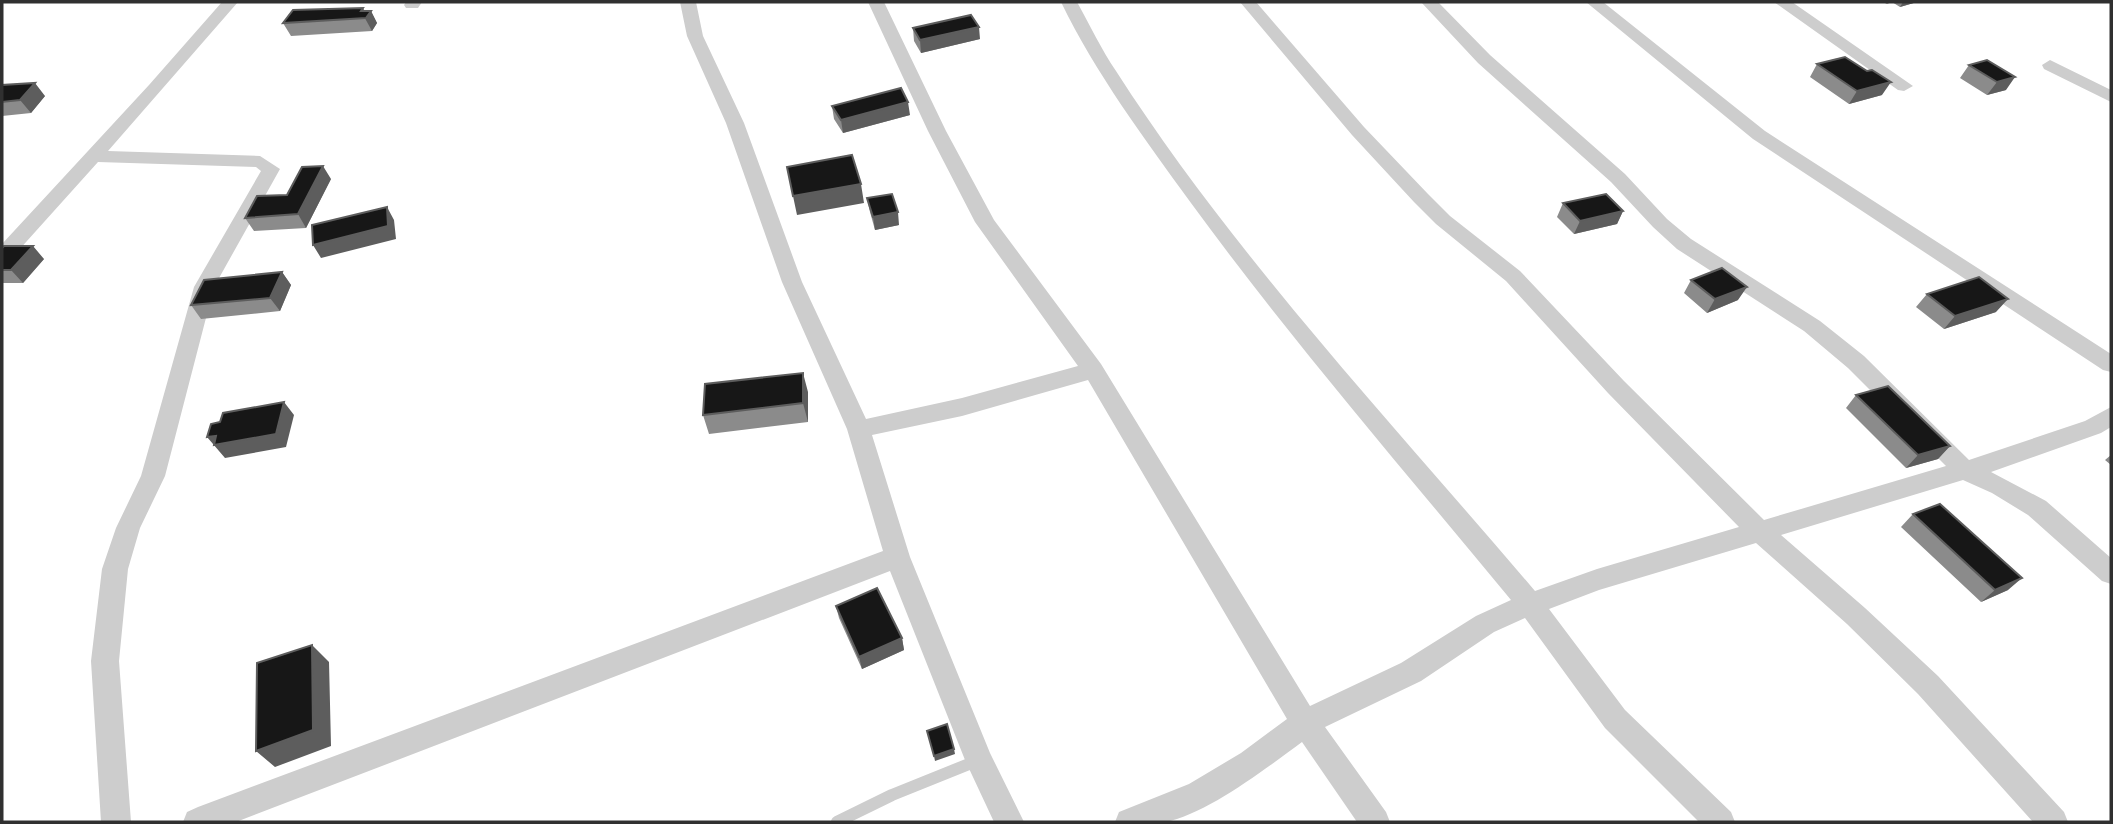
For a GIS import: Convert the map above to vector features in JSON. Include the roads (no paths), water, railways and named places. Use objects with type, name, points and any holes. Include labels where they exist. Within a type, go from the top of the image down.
[{"type":"street","points":[[2,256],[155,89],[230,2]]},
{"type":"street","points":[[688,2],[695,36],[735,123],[792,282],[859,429],[897,557],[979,760],[1009,822]]},
{"type":"street","points":[[876,2],[937,131],[985,222],[1093,370],[1305,723],[1375,822]]},
{"type":"street","points":[[1069,2],[1106,69],[1148,132],[1251,271],[1530,604],[1615,719],[1720,822]]},
{"type":"street","points":[[1248,2],[1358,131],[1443,220],[1513,276],[1616,387],[1759,531],[1856,616],[1928,685],[2053,822]]},
{"type":"street","points":[[1429,2],[1484,59],[1618,178],[1660,223],[1684,244],[1812,326],[1848,354],[1966,471],[2000,486],[2037,508],[2111,573]]},
{"type":"street","points":[[1594,2],[1759,135],[2111,364]]},
{"type":"street","points":[[1782,2],[1904,86]]},
{"type":"street","points":[[2050,65],[2111,97]]},
{"type":"street","points":[[91,156],[260,162],[271,169],[204,288],[191,328],[153,477],[128,528],[115,569],[105,661],[116,822]]},
{"type":"street","points":[[859,429],[962,407],[1093,370]]},
{"type":"street","points":[[1130,822],[1199,794],[1251,763],[1305,723],[1411,672],[1485,624],[1530,604],[1597,580],[1966,471],[2093,427],[2111,416]]},
{"type":"street","points":[[198,822],[897,557]]},
{"type":"lane","points":[[837,822],[892,795],[979,760]]}]
